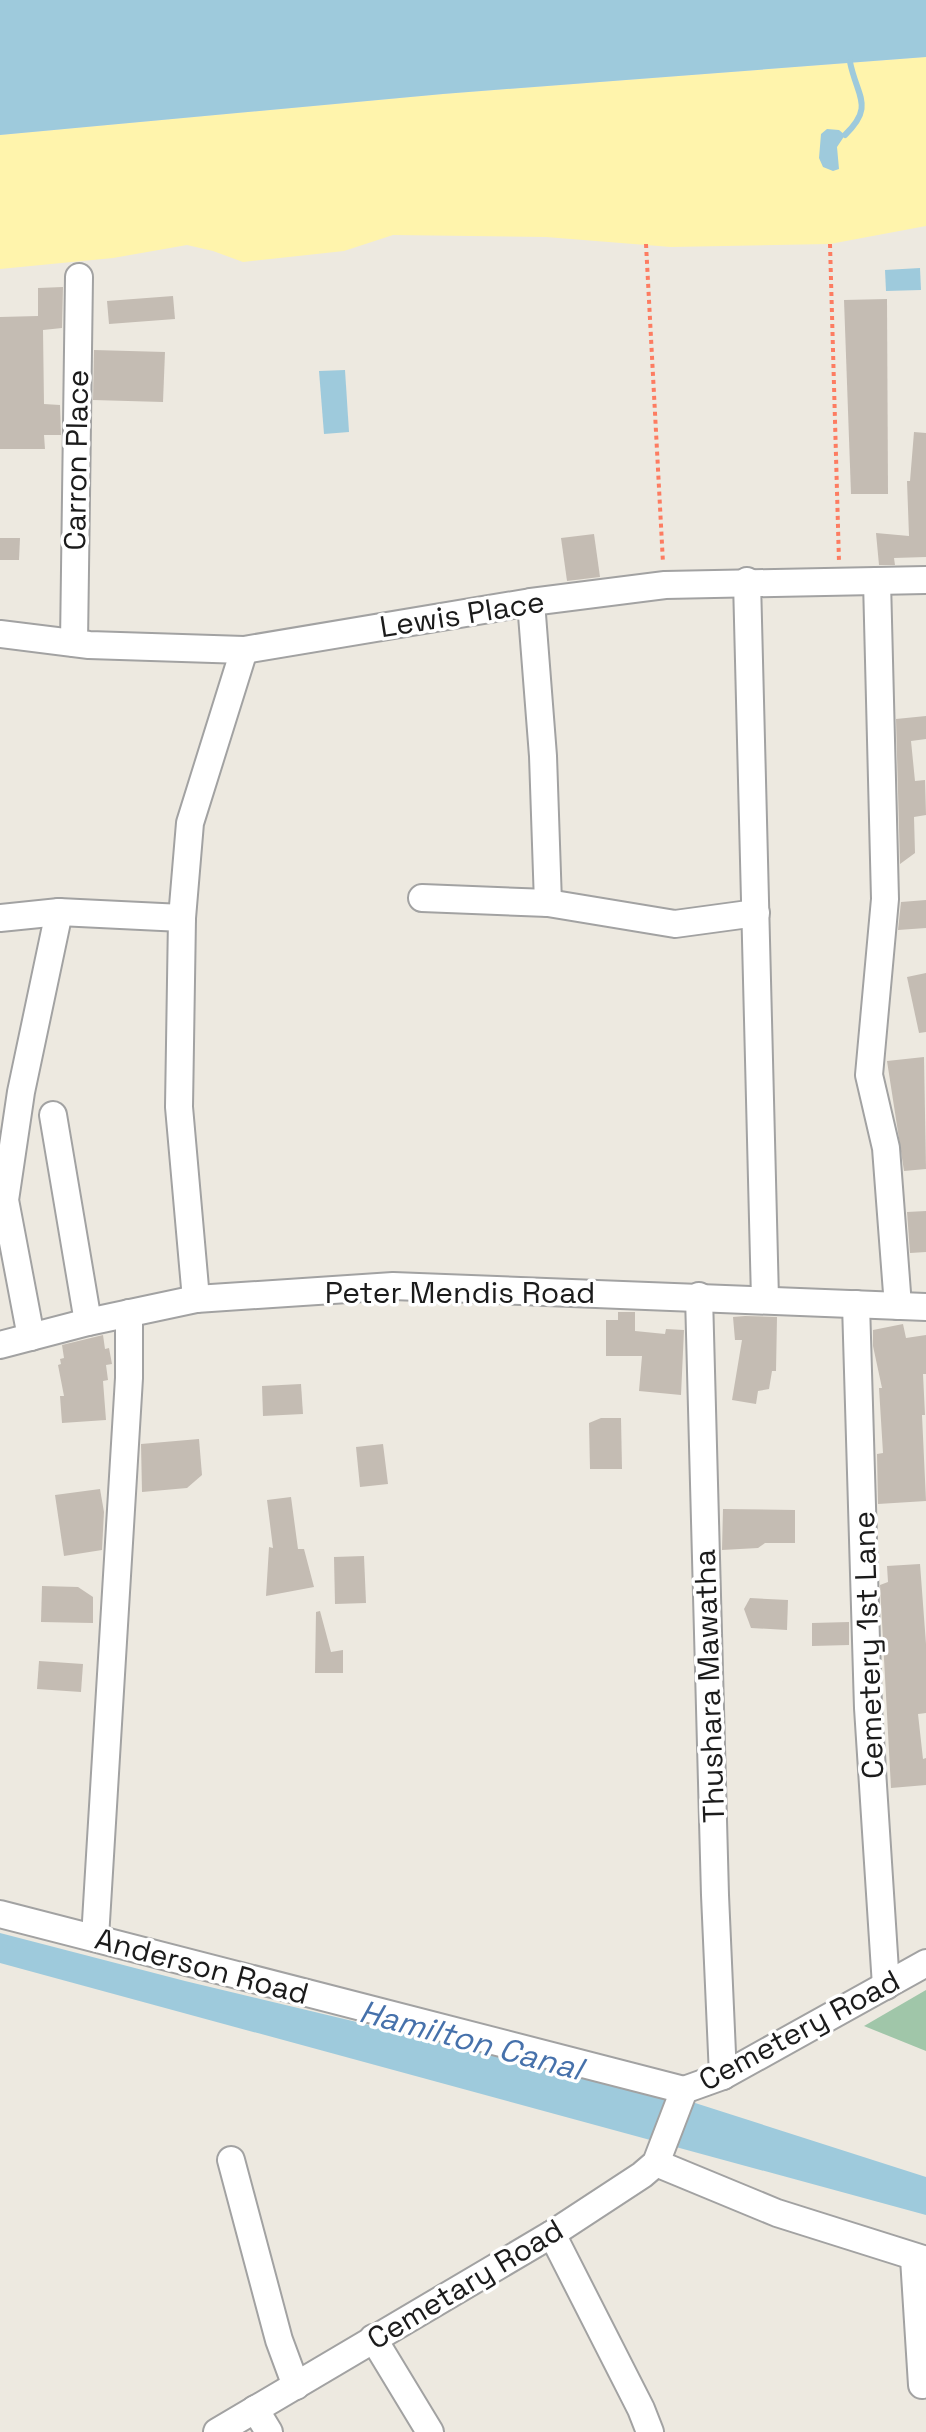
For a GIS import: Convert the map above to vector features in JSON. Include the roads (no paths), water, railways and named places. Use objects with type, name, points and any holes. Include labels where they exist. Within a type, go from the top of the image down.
[{"type":"street","name":"Carron Place","points":[[74,643],[79,277]]},
{"type":"street","name":"Lewis Place","points":[[0,634],[74,643],[244,650],[531,602],[665,585],[747,581],[926,580]]},
{"type":"street","points":[[747,581],[765,1299]]},
{"type":"street","points":[[877,581],[885,899],[869,1075],[886,1148],[898,1306]]},
{"type":"street","points":[[531,602],[543,756],[548,903]]},
{"type":"street","points":[[196,1299],[179,1107],[182,918],[190,823],[244,650]]},
{"type":"street","points":[[422,898],[548,903],[675,924],[756,913]]},
{"type":"street","points":[[0,918],[59,912],[182,918]]},
{"type":"street","points":[[31,1337],[5,1200],[21,1092],[59,912]]},
{"type":"street","points":[[53,1115],[88,1322]]},
{"type":"street","name":"Peter Mendis Road","points":[[0,1345],[196,1299],[393,1286],[926,1307]]},
{"type":"street","name":"Thushara Mawatha","points":[[699,1296],[715,1895],[723,2076]]},
{"type":"street","name":"Cemetery 1st Lane","points":[[856,1304],[868,1708],[886,1986]]},
{"type":"street","points":[[95,1938],[129,1378],[129,1313]]},
{"type":"street","name":"Anderson Road","points":[[0,1914],[681,2097]]},
{"type":"street","name":"Cemetery Road","points":[[681,2097],[926,1963]]},
{"type":"street","points":[[681,2097],[659,2155],[777,2213],[920,2259],[922,2385]]},
{"type":"street","name":"Cemetary Road","points":[[217,2432],[552,2234],[642,2175],[659,2155]]},
{"type":"street","points":[[231,2160],[279,2340],[296,2386]]},
{"type":"street","points":[[552,2234],[650,2432]]},
{"type":"street","points":[[373,2338],[430,2432]]},
{"type":"street","points":[[255,2409],[269,2432]]},
{"type":"water","points":[[0,0],[926,0],[926,57],[443,94],[0,135]]},
{"type":"water","points":[[827,129],[839,130],[845,135],[837,147],[839,169],[833,171],[823,167],[819,158],[821,134]]},
{"type":"water","points":[[920,268],[921,290],[886,291],[885,270]]},
{"type":"water","points":[[345,370],[349,432],[324,434],[319,371]]},
{"type":"water","points":[[0,1933],[185,1981],[692,2102],[926,2177],[926,2215],[0,1963]]},
{"type":"waterway","points":[[845,135],[862,108],[850,62]]},
{"type":"water label","name":"Hamilton Canal","points":[[471,2040]]}]
